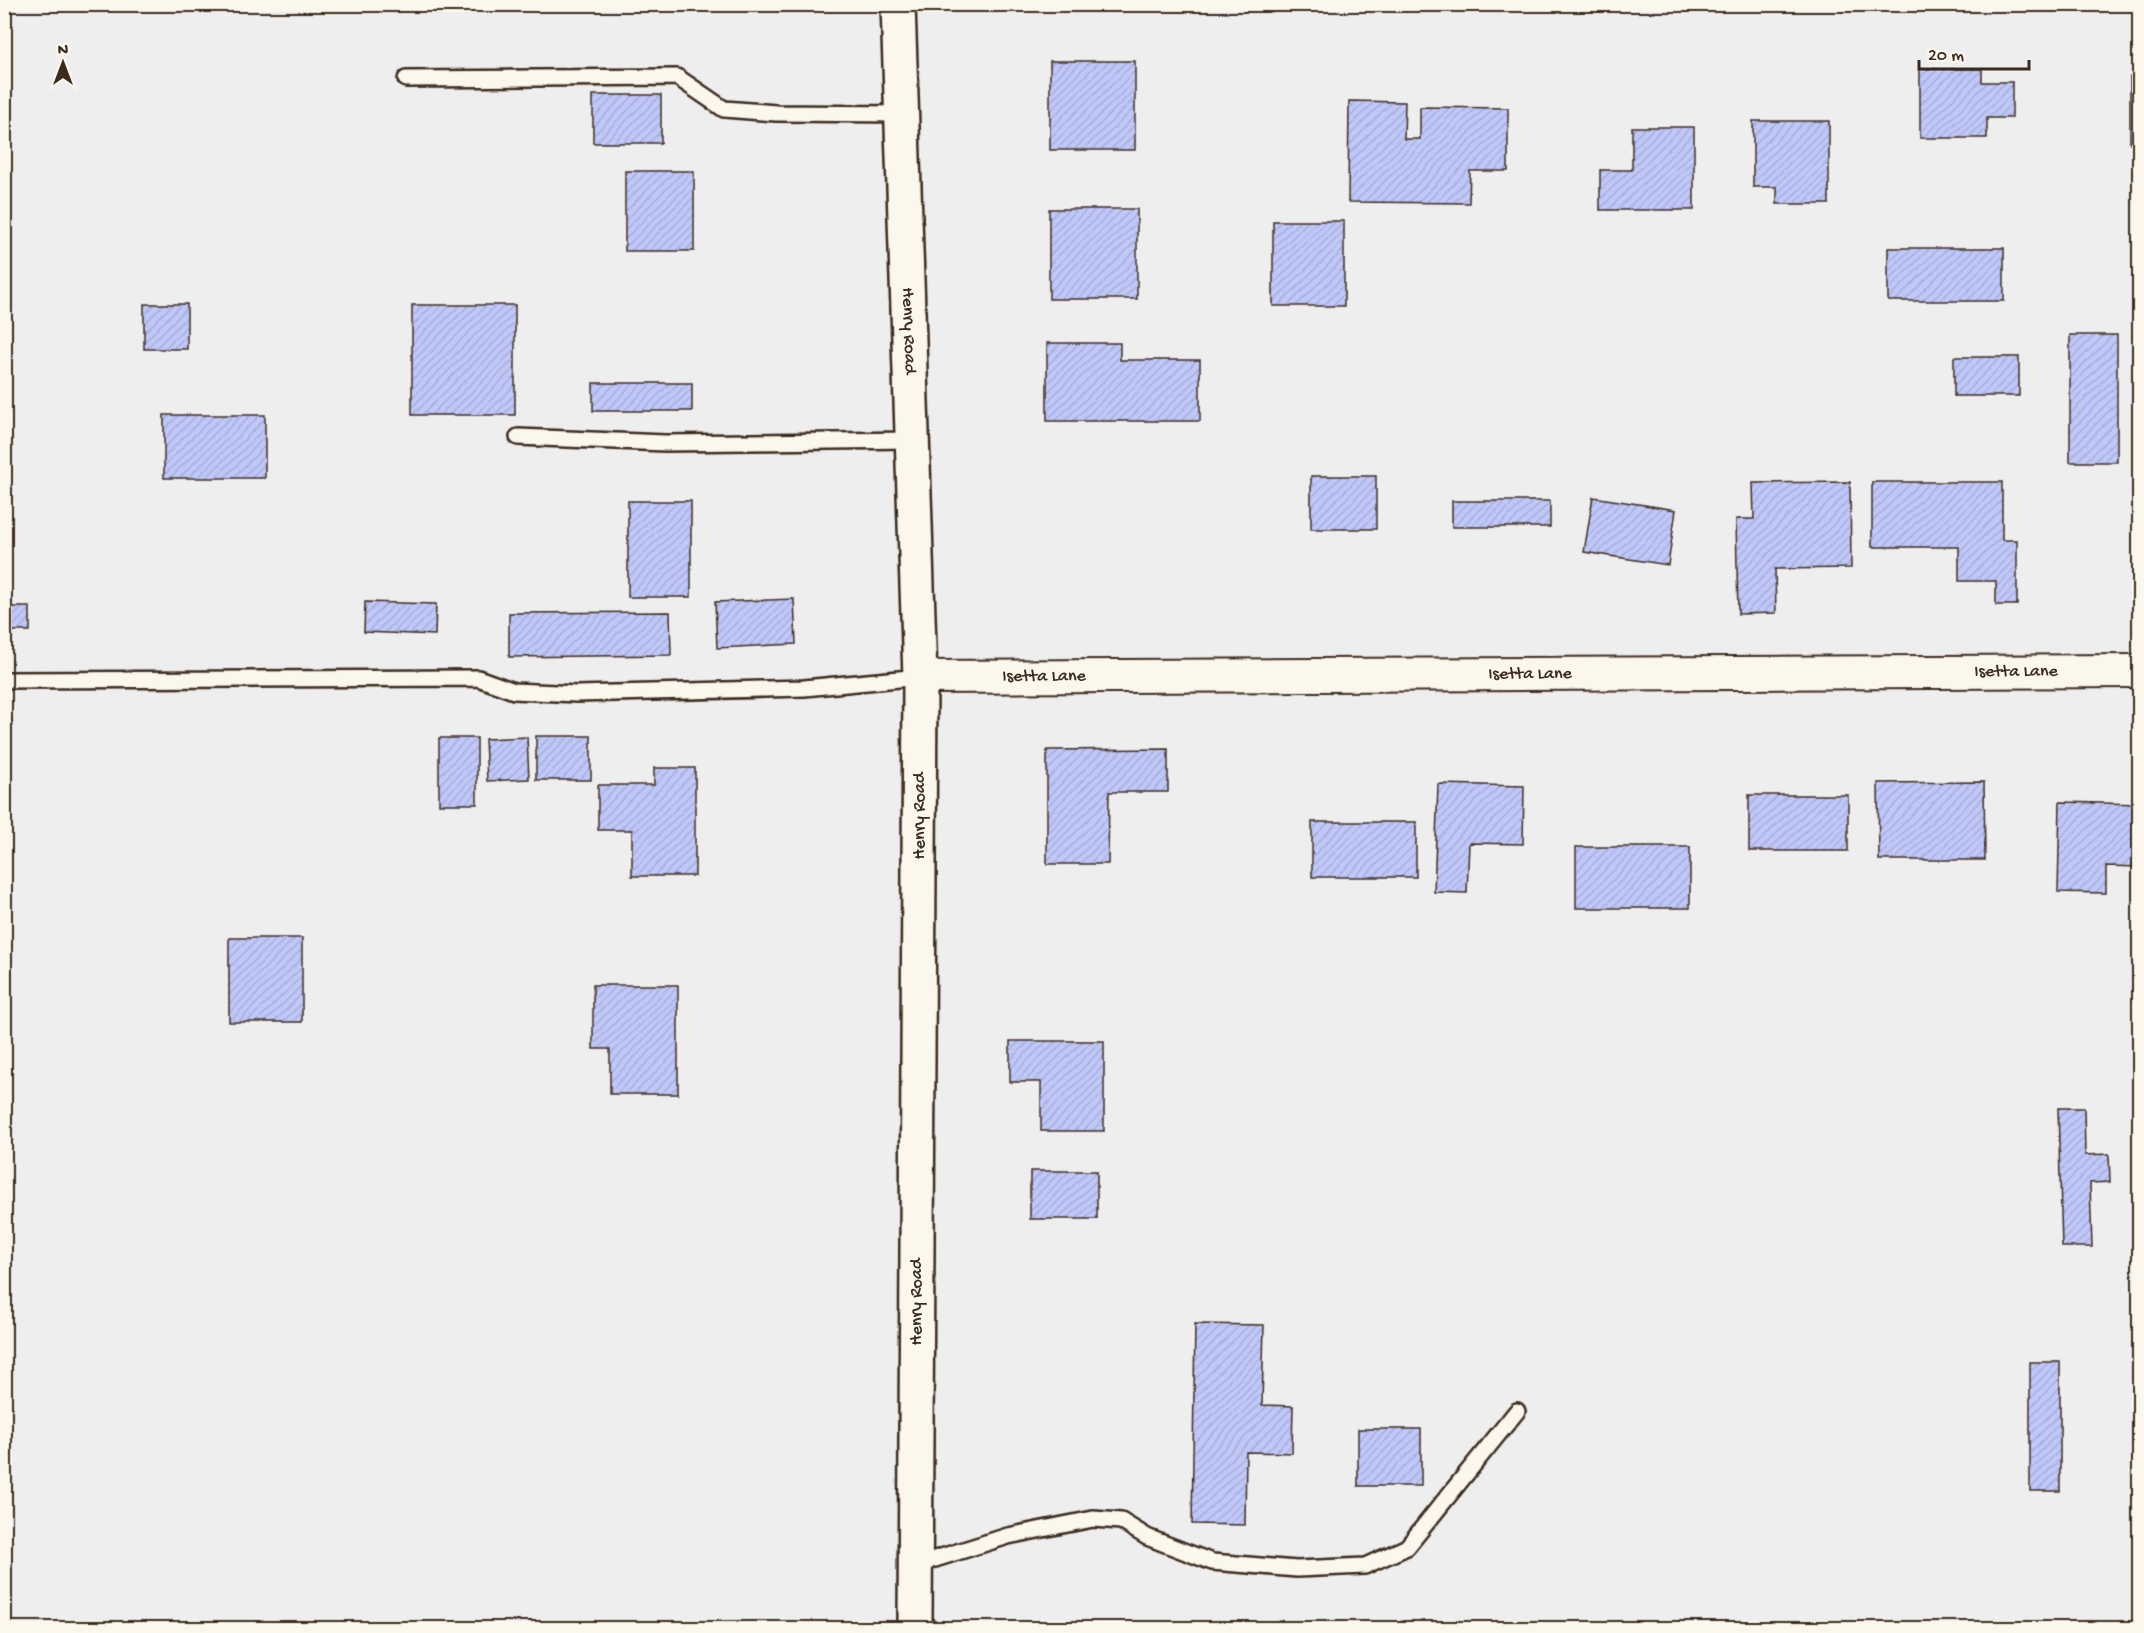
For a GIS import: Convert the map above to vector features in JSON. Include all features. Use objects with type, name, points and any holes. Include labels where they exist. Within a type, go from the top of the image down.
[{"type":"street","name":"Henry Road","points":[[898,4],[920,677],[915,1629]]},
{"type":"street","name":"Isetta Lane","points":[[920,677],[2139,671]]},
{"type":"lane","points":[[406,79],[677,77],[724,108],[776,113],[902,114]]},
{"type":"lane","points":[[518,437],[665,443],[912,440]]},
{"type":"lane","points":[[4,680],[478,678],[514,691],[577,694],[804,688],[920,677]]},
{"type":"lane","points":[[916,1565],[1008,1536],[1094,1519],[1120,1521],[1147,1537],[1212,1562],[1297,1569],[1365,1566],[1407,1547],[1517,1412]]},
{"type":"building","points":[[1050,61],[1135,61],[1135,150],[1050,150]]},
{"type":"building","points":[[1920,69],[1982,69],[1982,82],[2012,82],[2012,118],[1987,118],[1987,138],[1920,138]]},
{"type":"building","points":[[2130,77],[2140,77],[2140,143],[2130,143]]},
{"type":"building","points":[[593,95],[661,95],[661,143],[593,143]]},
{"type":"building","points":[[1349,101],[1405,102],[1404,139],[1420,139],[1420,107],[1508,108],[1508,171],[1470,171],[1469,203],[1348,202]]},
{"type":"building","points":[[1753,121],[1829,121],[1829,204],[1777,204],[1777,187],[1753,187]]},
{"type":"building","points":[[1632,127],[1694,127],[1694,210],[1600,210],[1600,170],[1632,170]]},
{"type":"building","points":[[625,171],[694,171],[694,251],[625,251]]},
{"type":"building","points":[[1049,209],[1137,209],[1137,299],[1049,299]]},
{"type":"building","points":[[1273,221],[1344,221],[1344,306],[1273,306]]},
{"type":"building","points":[[1888,248],[2004,248],[2004,301],[1888,301]]},
{"type":"building","points":[[144,304],[187,304],[187,349],[144,349]]},
{"type":"building","points":[[412,305],[515,305],[515,415],[412,415]]},
{"type":"building","points":[[2070,335],[2117,335],[2117,462],[2070,462]]},
{"type":"building","points":[[1047,343],[1120,343],[1120,360],[1200,360],[1200,421],[1047,421]]},
{"type":"building","points":[[1954,357],[2019,357],[2019,396],[1954,396]]},
{"type":"building","points":[[593,383],[692,383],[692,411],[593,411]]},
{"type":"building","points":[[164,415],[265,415],[265,478],[164,478]]},
{"type":"building","points":[[1311,476],[1376,476],[1376,529],[1311,529]]},
{"type":"building","points":[[1850,482],[1851,568],[1775,569],[1776,613],[1738,614],[1736,519],[1754,519],[1753,483]]},
{"type":"building","points":[[1872,482],[2002,482],[2002,540],[2017,540],[2017,605],[1996,605],[1996,581],[1959,581],[1959,547],[1872,547]]},
{"type":"building","points":[[1593,497],[1676,510],[1668,565],[1584,552]]},
{"type":"building","points":[[628,501],[691,501],[691,597],[628,597]]},
{"type":"building","points":[[1452,501],[1550,501],[1550,527],[1452,527]]},
{"type":"building","points":[[794,599],[796,644],[717,648],[715,602]]},
{"type":"building","points":[[365,602],[436,604],[435,635],[364,632]]},
{"type":"building","points":[[4,607],[30,607],[30,631],[4,631]]},
{"type":"building","points":[[670,612],[671,655],[509,657],[509,613]]},
{"type":"building","points":[[536,736],[591,736],[591,780],[536,780]]},
{"type":"building","points":[[527,737],[529,779],[487,781],[485,739]]},
{"type":"building","points":[[439,738],[477,738],[477,804],[439,804]]},
{"type":"building","points":[[1168,749],[1168,792],[1109,792],[1108,864],[1047,864],[1047,750]]},
{"type":"building","points":[[654,768],[695,768],[695,876],[632,876],[632,830],[598,830],[598,785],[654,785]]},
{"type":"building","points":[[1984,782],[1985,860],[1879,860],[1878,783]]},
{"type":"building","points":[[1438,784],[1524,786],[1523,844],[1469,843],[1467,893],[1434,892]]},
{"type":"building","points":[[1749,795],[1848,795],[1848,851],[1749,851]]},
{"type":"building","points":[[2060,802],[2140,804],[2140,867],[2106,866],[2106,893],[2058,892]]},
{"type":"building","points":[[1312,822],[1416,822],[1416,877],[1312,877]]},
{"type":"building","points":[[1576,847],[1690,847],[1690,908],[1576,908]]},
{"type":"building","points":[[229,938],[302,938],[302,1022],[229,1022]]},
{"type":"building","points":[[593,985],[678,985],[678,1094],[610,1094],[610,1049],[593,1049]]},
{"type":"building","points":[[1010,1041],[1104,1041],[1104,1131],[1041,1131],[1041,1082],[1010,1082]]},
{"type":"building","points":[[2058,1108],[2084,1108],[2085,1155],[2109,1154],[2110,1182],[2090,1183],[2092,1247],[2062,1247]]},
{"type":"building","points":[[1030,1171],[1097,1171],[1097,1219],[1030,1219]]},
{"type":"building","points":[[1195,1324],[1264,1325],[1262,1405],[1293,1406],[1292,1453],[1246,1452],[1245,1525],[1192,1524]]},
{"type":"building","points":[[2030,1362],[2060,1362],[2060,1491],[2030,1491]]},
{"type":"building","points":[[1358,1429],[1421,1429],[1421,1486],[1358,1486]]},
{"type":"building","points":[[711,1624],[784,1624],[784,1628],[711,1628]]}]
